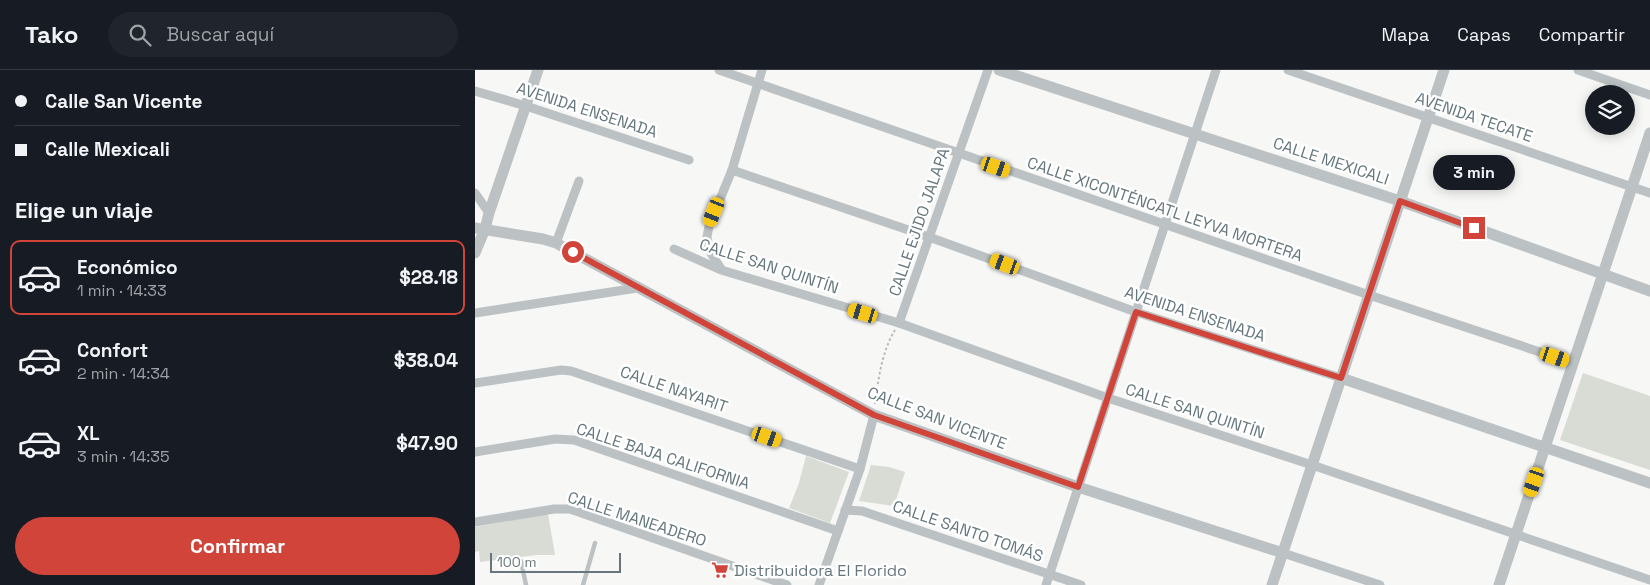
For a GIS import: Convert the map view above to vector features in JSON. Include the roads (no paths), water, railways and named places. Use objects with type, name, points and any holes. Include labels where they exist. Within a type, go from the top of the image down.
[{"type":"street","points":[[475,253],[480,229],[489,213],[538,70]]},
{"type":"street","name":"CALLE XICONTÉNCATL LEYVA MORTERA","points":[[719,70],[1369,295],[1573,363]]},
{"type":"street","points":[[721,270],[709,250],[707,236],[709,226],[732,170],[762,70]]},
{"type":"street","name":"CALLE EJIDO JALAPA","points":[[899,324],[989,70]]},
{"type":"street","name":"CALLE MEXICALI","points":[[999,70],[1400,201],[1650,291]]},
{"type":"street","points":[[1046,585],[1216,70]]},
{"type":"street","name":"AVENIDA TECATE","points":[[1288,70],[1650,193]]},
{"type":"street","points":[[1272,585],[1443,70]]},
{"type":"street","points":[[1578,70],[1650,95]]},
{"type":"street","name":"AVENIDA ENSENADA","points":[[475,91],[689,160]]},
{"type":"street","points":[[1499,585],[1650,133]]},
{"type":"street","name":"AVENIDA ENSENADA","points":[[732,170],[929,237],[1136,312],[1341,378],[1650,483]]},
{"type":"street","points":[[556,243],[579,181]]},
{"type":"street","points":[[475,193],[489,213]]},
{"type":"street","name":"CALLE SAN VICENTE","points":[[480,229],[543,239],[556,243],[874,415],[1078,487],[1380,585]]},
{"type":"street","name":"CALLE SAN QUINTÍN","points":[[674,249],[721,270],[899,324],[1108,398],[1650,580]]},
{"type":"street","points":[[475,313],[637,288]]},
{"type":"street","name":"CALLE NAYARIT","points":[[475,383],[561,370],[571,371],[860,469]]},
{"type":"street","points":[[819,585],[860,469],[874,415]]},
{"type":"street","name":"CALLE BAJA CALIFORNIA","points":[[475,452],[555,439],[574,440],[838,531]]},
{"type":"street","name":"CALLE MANEADERO","points":[[475,522],[554,509],[570,509],[787,585]]},
{"type":"street","name":"CALLE SANTO TOMÁS","points":[[845,510],[862,511],[1081,585]]},
{"type":"lane","points":[[583,585],[595,543]]},
{"type":"lane","points":[[521,561],[526,585]]},
{"type":"place","name":"Distribuidora El Florido","points":[[720,570]]}]
